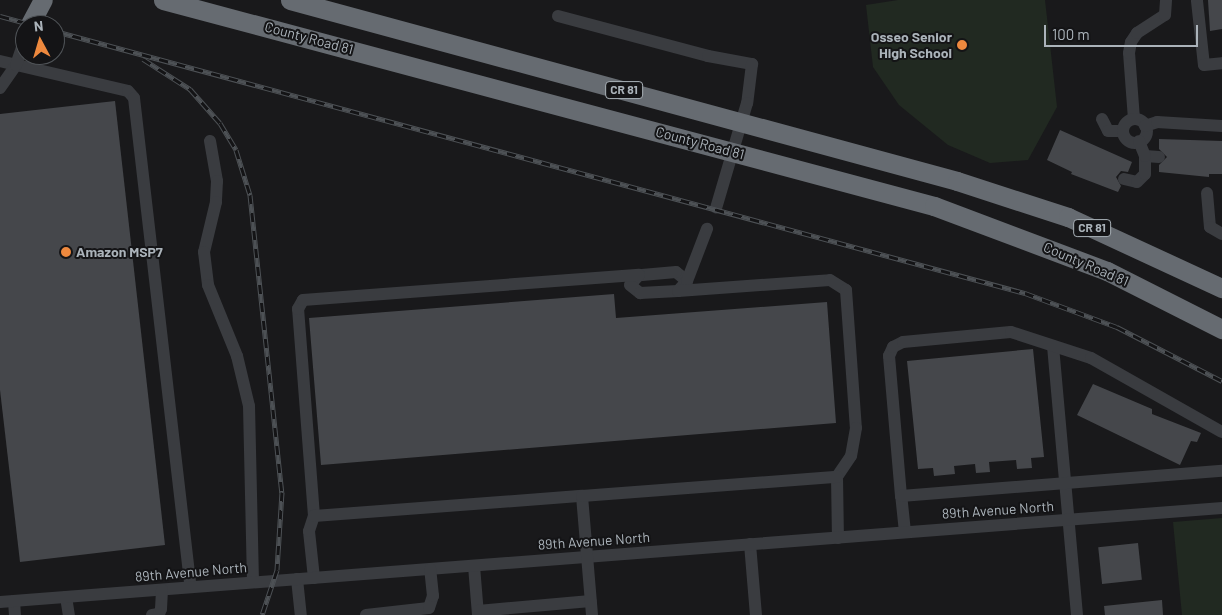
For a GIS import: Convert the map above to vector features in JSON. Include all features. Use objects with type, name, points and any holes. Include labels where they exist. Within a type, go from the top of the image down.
[{"type":"highway","points":[[29,15],[31,0]]},
{"type":"highway","points":[[35,15],[43,0]]},
{"type":"highway","name":"County Road 81","points":[[163,0],[732,151],[964,216],[1107,271],[1222,329]]},
{"type":"highway","name":"CR 81","points":[[290,0],[957,181],[1032,205],[1152,254],[1222,288]]},
{"type":"street","points":[[1123,131],[1130,142],[1139,141],[1146,135],[1140,122],[1128,54],[1131,42],[1138,33],[1165,15],[1166,0]]},
{"type":"street","points":[[1197,1],[1204,65],[1222,63]]},
{"type":"street","points":[[558,16],[708,56],[752,64],[747,103],[740,121],[716,208]]},
{"type":"street","points":[[0,61],[15,65]]},
{"type":"street","points":[[0,88],[16,65],[128,91],[134,98],[191,587]]},
{"type":"street","points":[[1102,119],[1108,131],[1123,131]]},
{"type":"street","points":[[1123,131],[1126,122],[1222,126]]},
{"type":"street","points":[[210,141],[217,181],[216,202],[204,252],[208,285],[237,356],[249,406],[253,582]]},
{"type":"street","points":[[1124,179],[1131,182],[1142,179],[1145,156],[1139,141]]},
{"type":"street","points":[[1145,156],[1160,157]]},
{"type":"street","points":[[1207,193],[1210,227],[1222,234]]},
{"type":"street","points":[[683,286],[707,229]]},
{"type":"street","points":[[314,578],[308,531],[314,516],[298,308],[303,300],[676,272],[683,286]]},
{"type":"street","points":[[639,275],[630,286],[640,293],[683,286],[830,280],[846,290],[856,428],[851,456],[837,477],[838,538]]},
{"type":"street","points":[[905,532],[889,356],[893,347],[903,342],[1010,332],[1090,358],[1222,432]]},
{"type":"street","points":[[1053,346],[1077,615]]},
{"type":"street","points":[[901,496],[1222,471]]},
{"type":"street","points":[[314,516],[837,477]]},
{"type":"street","points":[[582,496],[592,615]]},
{"type":"street","name":"89th Avenue North","points":[[0,602],[1222,508]]},
{"type":"street","points":[[750,544],[756,615]]},
{"type":"street","points":[[474,566],[478,613],[591,601]]},
{"type":"street","points":[[366,615],[424,611],[429,608],[433,596],[430,569]]},
{"type":"street","points":[[297,579],[301,615]]},
{"type":"street","points":[[152,615],[158,614],[161,609],[162,590]]},
{"type":"street","points":[[66,597],[70,615]]},
{"type":"street","points":[[14,601],[16,615]]},
{"type":"shaded area","name":"Osseo Senior High School","points":[[898,0],[1045,0],[1057,107],[1028,160],[990,163],[948,145],[899,105],[873,67],[866,5]]},
{"type":"shaded area","points":[[1222,518],[1222,615],[1182,615],[1173,522]]},
{"type":"building","points":[[1208,0],[1222,0],[1222,29],[1210,31]]},
{"type":"building","name":"Amazon MSP7","points":[[115,101],[165,545],[20,562],[0,390],[0,114]]},
{"type":"building","points":[[1060,130],[1132,162],[1128,172],[1121,171],[1116,177],[1121,186],[1118,192],[1071,174],[1072,172],[1047,160]]},
{"type":"building","points":[[1159,139],[1222,141],[1222,174],[1209,174],[1209,177],[1159,172],[1159,165],[1167,157],[1159,149]]},
{"type":"building","points":[[614,294],[616,318],[827,302],[836,423],[321,465],[309,318]]},
{"type":"building","points":[[1033,349],[1044,457],[1031,458],[1032,468],[1017,469],[1016,460],[989,462],[990,472],[976,473],[975,464],[954,466],[955,474],[934,476],[933,468],[918,469],[907,361]]},
{"type":"building","points":[[1093,384],[1152,409],[1152,414],[1201,433],[1197,442],[1191,441],[1180,465],[1077,415]]},
{"type":"building","points":[[1138,543],[1142,580],[1102,584],[1098,547]]},
{"type":"building","points":[[1162,600],[1163,615],[1105,615],[1104,606]]},
{"type":"railway","points":[[0,16],[15,20]]},
{"type":"railway","points":[[65,34],[1025,293],[1117,327],[1222,381]]},
{"type":"railway","points":[[143,59],[190,89],[220,123],[236,150],[250,195],[282,492],[277,570],[262,615]]},
{"type":"place","name":"Osseo Senior High School","points":[[962,45]]},
{"type":"place","name":"Amazon MSP7","points":[[66,252]]}]
